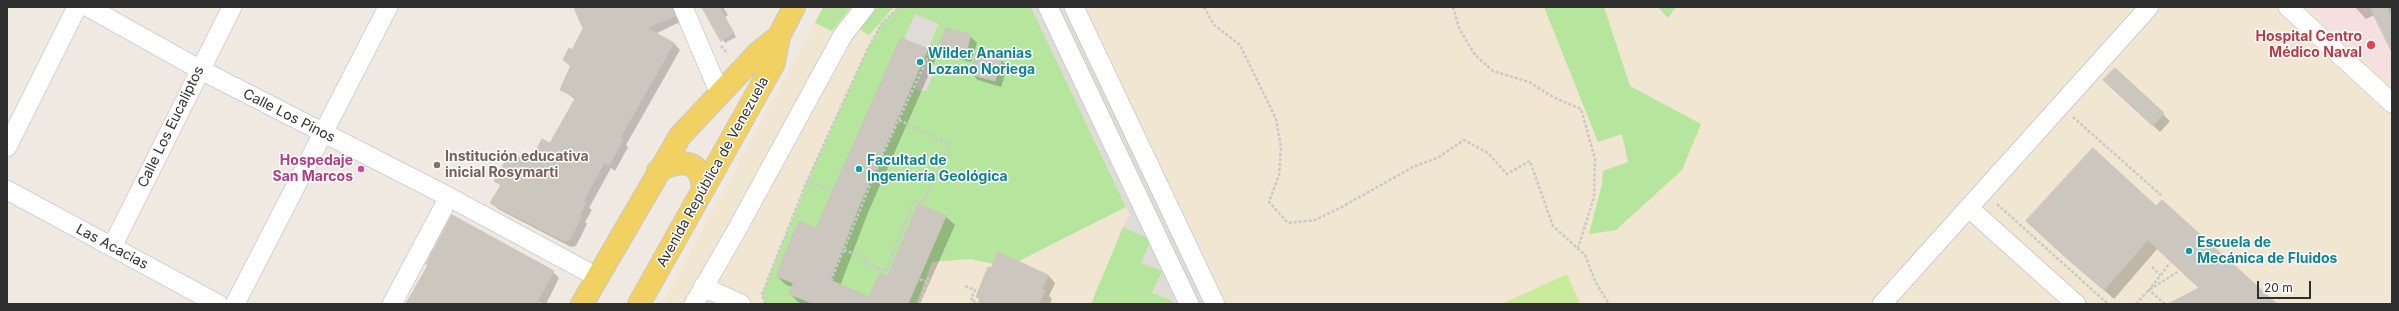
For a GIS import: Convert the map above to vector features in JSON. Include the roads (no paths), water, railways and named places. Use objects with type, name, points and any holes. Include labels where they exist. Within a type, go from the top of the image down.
[{"type":"main road","name":"Avenida República de Venezuela","points":[[639,304],[774,63],[779,36],[794,7]]},
{"type":"main road","name":"Avenida República de Venezuela","points":[[582,304],[658,171],[680,136],[759,52],[779,36]]},
{"type":"main road","points":[[658,171],[678,162],[688,164],[700,174],[703,189]]},
{"type":"street","points":[[7,148],[77,7]]},
{"type":"street","name":"Calle Los Pinos","points":[[88,7],[199,69],[323,134],[449,197],[597,277]]},
{"type":"street","name":"Calle Los Eucaliptos","points":[[112,247],[199,69],[232,7]]},
{"type":"street","points":[[235,304],[388,7]]},
{"type":"street","points":[[683,7],[720,94]]},
{"type":"street","points":[[694,304],[735,233],[843,35],[865,7]]},
{"type":"street","points":[[1048,7],[1189,304]]},
{"type":"street","points":[[1074,7],[1216,304]]},
{"type":"street","points":[[1882,304],[2149,7]]},
{"type":"street","points":[[2288,7],[2392,103]]},
{"type":"street","name":"Las Acacias","points":[[7,190],[218,304]]},
{"type":"street","points":[[392,304],[449,197]]},
{"type":"street","points":[[1969,208],[2076,304]]},
{"type":"street","points":[[703,287],[741,304]]},
{"type":"place","name":"Hospital Centro Médico Naval","points":[[2371,45]]},
{"type":"place","name":"Wilder Ananias Lozano Noriega","points":[[920,62]]},
{"type":"place","name":"Institución educativa inicial Rosymarti","points":[[437,165]]},
{"type":"place","name":"Hospedaje San Marcos","points":[[361,169]]},
{"type":"place","name":"Facultad de Ingeniería Geológica","points":[[859,169]]},
{"type":"place","name":"Escuela de Mecánica de Fluidos","points":[[2189,251]]}]
